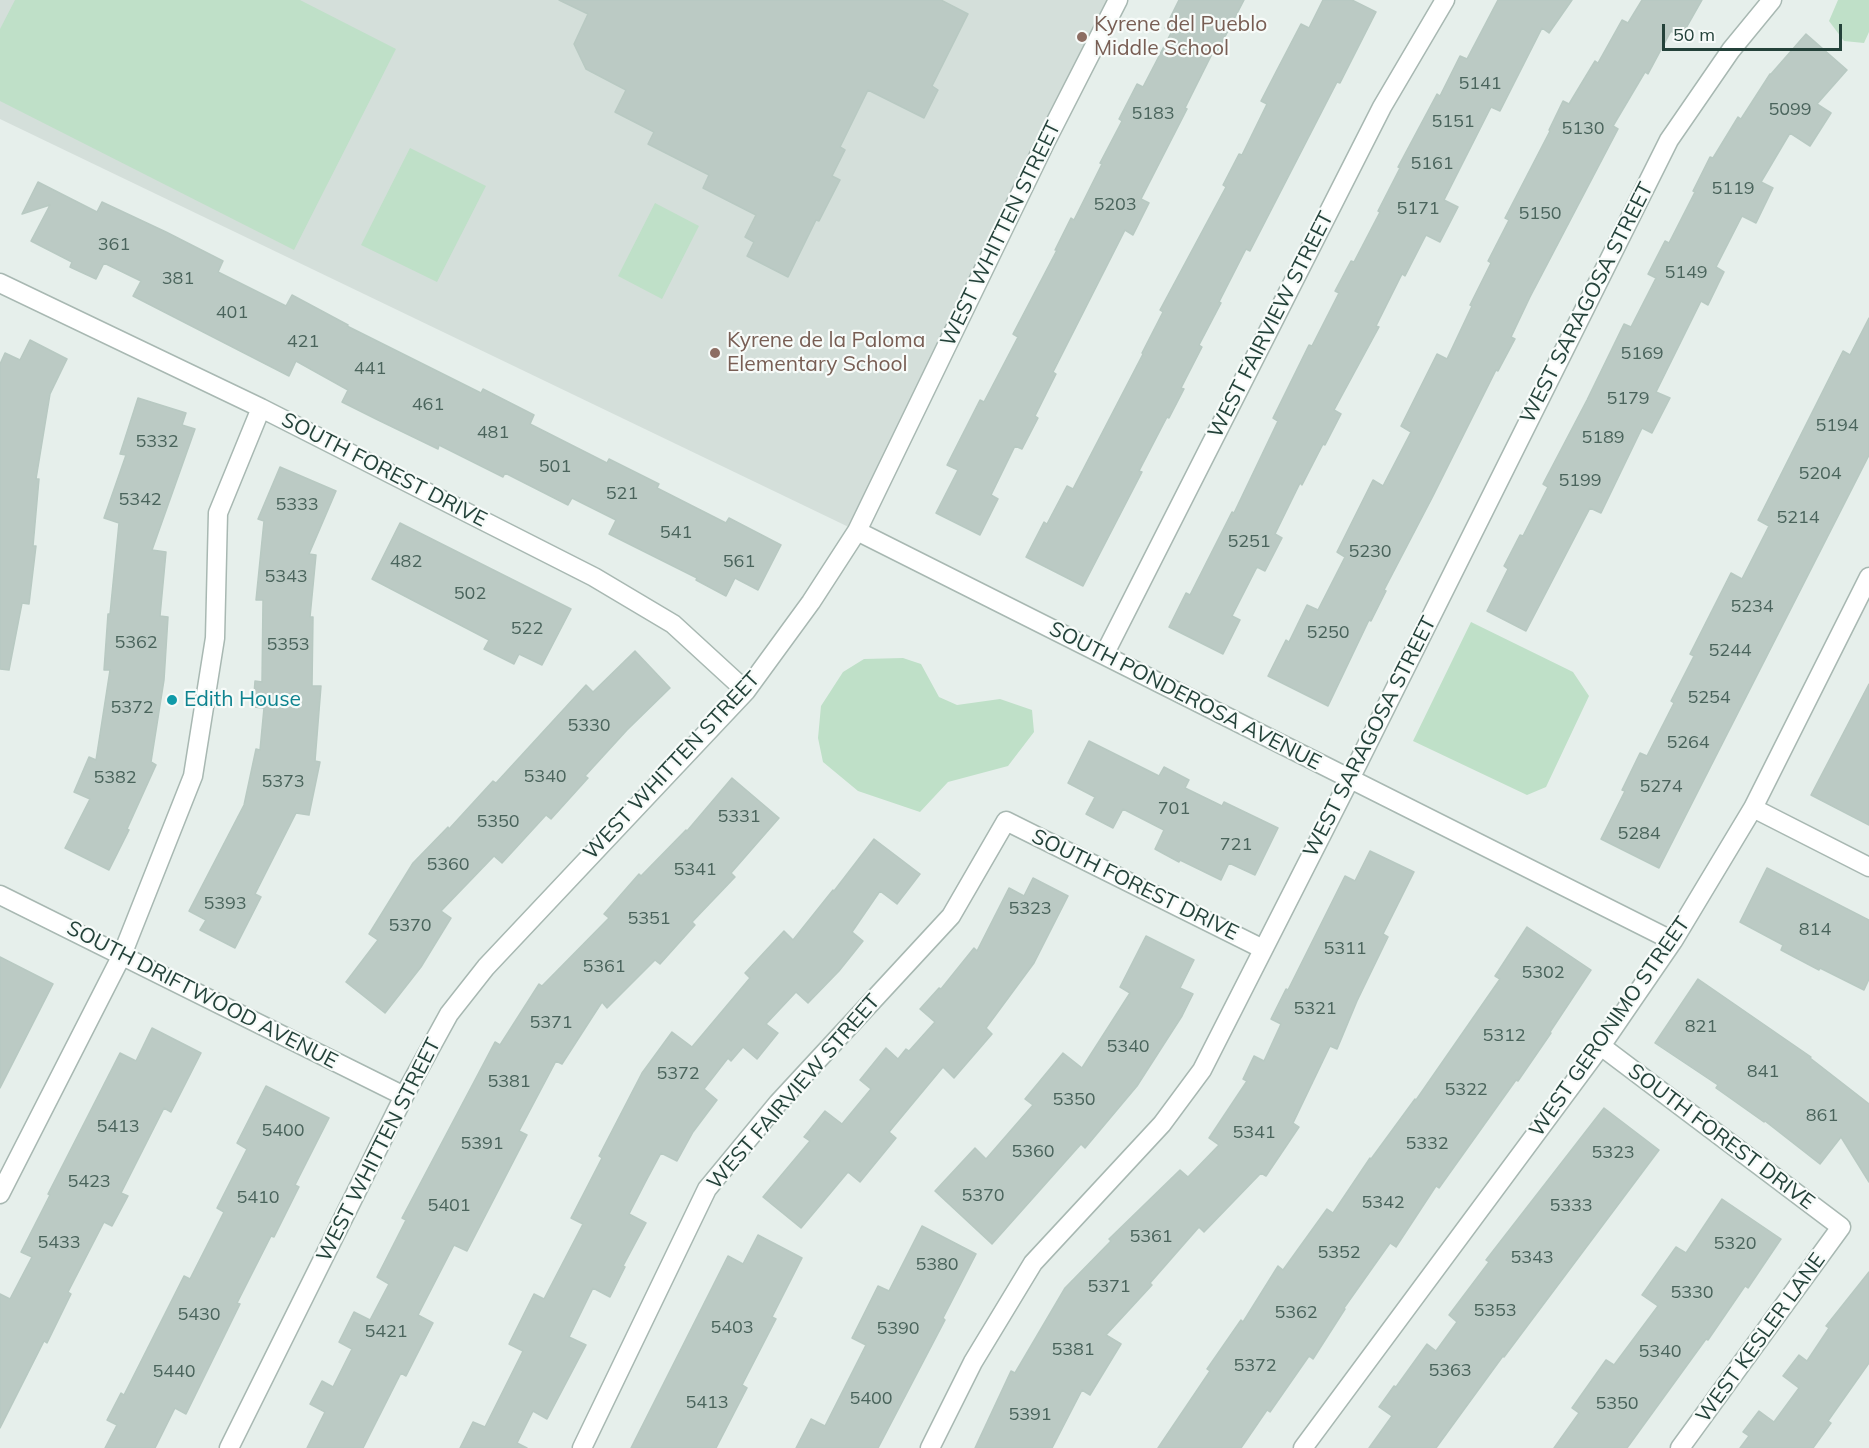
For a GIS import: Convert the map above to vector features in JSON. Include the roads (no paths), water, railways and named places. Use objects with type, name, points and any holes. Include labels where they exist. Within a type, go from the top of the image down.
[{"type":"street","name":"WEST WHITTEN STREET","points":[[229,1448],[404,1096],[449,1014],[486,966],[746,691],[810,602],[857,531],[1046,141],[1118,0]]},
{"type":"street","name":"WEST FAIRVIEW STREET","points":[[1104,654],[1382,107],[1445,0]]},
{"type":"street","name":"WEST SARAGOSA STREET","points":[[930,1448],[973,1362],[1033,1263],[1162,1124],[1202,1070],[1669,140],[1731,50],[1772,0]]},
{"type":"street","name":"SOUTH FOREST DRIVE","points":[[0,283],[261,408],[594,577],[674,624],[746,691]]},
{"type":"street","points":[[0,1194],[122,956],[194,776],[215,638],[218,513],[261,408]]},
{"type":"street","name":"SOUTH PONDEROSA AVENUE","points":[[857,531],[1673,942]]},
{"type":"street","name":"WEST GERONIMO STREET","points":[[1303,1448],[1601,1046],[1673,942],[1754,808],[1869,577]]},
{"type":"street","points":[[1754,808],[1869,867]]},
{"type":"street","name":"WEST FAIRVIEW STREET","points":[[582,1448],[707,1189],[778,1103],[951,916],[1006,821]]},
{"type":"street","name":"SOUTH FOREST DRIVE","points":[[1006,821],[1263,949]]},
{"type":"street","name":"SOUTH DRIFTWOOD AVENUE","points":[[0,895],[404,1096]]},
{"type":"street","name":"SOUTH FOREST DRIVE","points":[[1601,1046],[1841,1227]]},
{"type":"street","name":"WEST KESLER LANE","points":[[1680,1448],[1841,1227]]},
{"type":"place","name":"Kyrene del Pueblo Middle School","points":[[1082,37]]},
{"type":"place","name":"Kyrene de la Paloma Elementary School","points":[[715,353]]},
{"type":"place","name":"Edith House","points":[[172,700]]}]
